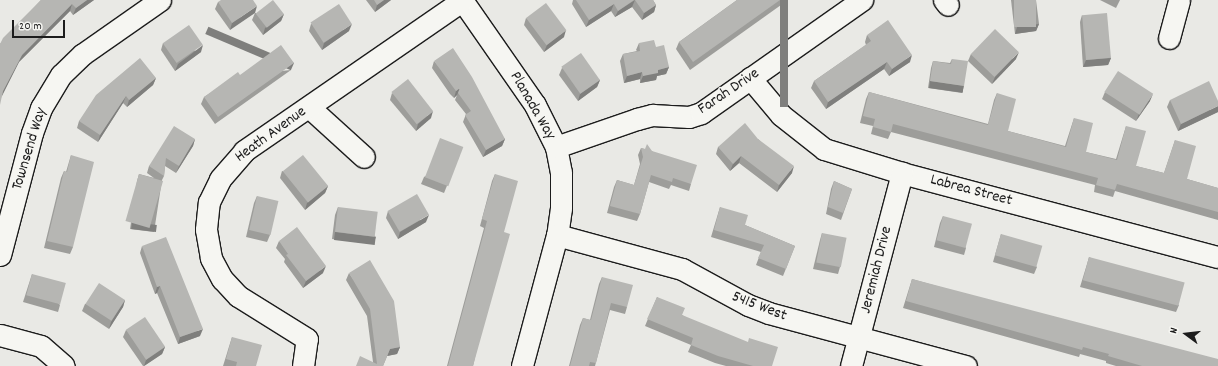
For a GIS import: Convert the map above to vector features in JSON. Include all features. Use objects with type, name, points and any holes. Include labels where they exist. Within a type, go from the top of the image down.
[{"type":"street","name":"Townsend Way","points":[[0,255],[40,108],[57,82],[83,54],[160,0]]},
{"type":"street","name":"Heath Avenue","points":[[303,366],[307,339],[238,296],[222,279],[211,258],[206,230],[209,202],[230,166],[244,151],[462,0]]},
{"type":"street","name":"Planada Way","points":[[462,0],[536,105],[556,147],[561,172],[561,208],[557,235],[522,366]]},
{"type":"street","name":"Farah Drive","points":[[556,147],[652,115],[689,117],[701,114],[862,0]]},
{"type":"street","points":[[1169,38],[1179,0]]},
{"type":"street","name":"Labrea Street","points":[[750,78],[781,115],[824,149],[902,173],[1218,257]]},
{"type":"street","points":[[309,107],[364,157]]},
{"type":"street","name":"Jeremiah Drive","points":[[851,366],[860,338],[902,173]]},
{"type":"street","name":"5415 West","points":[[557,235],[669,265],[748,305],[860,338],[966,366]]},
{"type":"street","points":[[0,335],[41,346],[64,366]]},
{"type":"building","points":[[41,0],[87,0],[76,8],[72,4],[22,55],[3,91],[0,105],[0,44],[3,38]]},
{"type":"building","points":[[221,0],[253,0],[257,6],[232,23],[218,2]]},
{"type":"building","points":[[273,0],[284,14],[267,28],[256,14]]},
{"type":"building","points":[[374,0],[384,0],[377,5]]},
{"type":"building","points":[[576,0],[634,0],[618,11],[614,4],[589,20]]},
{"type":"building","points":[[635,0],[653,0],[656,5],[644,13]]},
{"type":"building","points":[[737,0],[780,0],[693,62],[679,42]]},
{"type":"building","points":[[1014,0],[1036,0],[1036,27],[1014,27]]},
{"type":"building","points":[[546,3],[566,30],[546,45],[526,18]]},
{"type":"building","points":[[339,4],[352,24],[324,43],[310,23]]},
{"type":"building","points":[[1107,13],[1111,58],[1086,60],[1082,15]]},
{"type":"building","points":[[888,20],[912,55],[892,69],[887,62],[828,102],[814,81],[871,41],[867,35]]},
{"type":"building","points":[[189,25],[203,45],[177,63],[163,43]]},
{"type":"building","points":[[995,29],[1019,52],[994,77],[971,54]]},
{"type":"building","points":[[654,40],[656,47],[664,45],[669,67],[658,70],[658,73],[643,76],[642,72],[627,76],[623,54],[640,51],[639,43]]},
{"type":"building","points":[[281,45],[294,63],[218,117],[204,97],[238,72],[240,75]]},
{"type":"building","points":[[453,48],[472,77],[505,139],[486,150],[465,115],[471,111],[458,93],[460,88],[456,91],[434,61]]},
{"type":"building","points":[[581,53],[600,80],[580,94],[561,67]]},
{"type":"building","points":[[140,58],[156,78],[129,100],[126,96],[100,135],[79,121],[96,95]]},
{"type":"building","points":[[952,59],[968,61],[964,86],[930,81],[933,61],[951,64]]},
{"type":"building","points":[[1118,71],[1153,94],[1140,115],[1104,92]]},
{"type":"building","points":[[408,79],[433,111],[417,124],[391,92]]},
{"type":"building","points":[[1209,81],[1218,101],[1218,106],[1181,124],[1170,100]]},
{"type":"building","points":[[869,92],[988,125],[997,93],[1016,99],[1008,131],[1066,147],[1074,118],[1093,123],[1086,152],[1117,160],[1126,126],[1146,131],[1136,166],[1164,173],[1175,140],[1196,146],[1187,179],[1218,188],[1218,212],[1117,184],[1115,190],[1096,185],[1098,178],[893,124],[891,132],[873,127],[875,119],[863,116]]},
{"type":"building","points":[[745,123],[758,139],[794,166],[779,185],[741,156],[733,164],[718,147]]},
{"type":"building","points":[[174,126],[195,139],[179,166],[166,158],[164,176],[149,166]]},
{"type":"building","points":[[440,138],[463,147],[448,186],[425,177]]},
{"type":"building","points":[[647,144],[652,151],[697,165],[691,184],[673,178],[672,182],[651,175],[640,214],[610,206],[617,180],[634,185],[643,157],[641,148],[645,149]]},
{"type":"building","points":[[71,155],[94,162],[73,247],[47,241],[64,171],[67,172]]},
{"type":"building","points":[[303,155],[328,186],[308,202],[283,171]]},
{"type":"building","points":[[139,174],[163,181],[150,228],[125,221]]},
{"type":"building","points":[[495,174],[518,181],[504,232],[510,234],[473,366],[448,366],[487,221],[482,219]]},
{"type":"building","points":[[834,181],[852,189],[843,213],[828,207]]},
{"type":"building","points":[[417,194],[429,215],[400,232],[388,211]]},
{"type":"building","points":[[257,196],[278,201],[271,235],[249,230]]},
{"type":"building","points":[[338,207],[378,212],[375,237],[335,232]]},
{"type":"building","points":[[720,207],[748,215],[745,225],[795,246],[786,269],[758,258],[764,245],[714,230]]},
{"type":"building","points":[[943,216],[972,224],[966,248],[937,240]]},
{"type":"building","points":[[297,227],[326,266],[306,281],[286,255],[288,254],[279,241]]},
{"type":"building","points":[[822,233],[847,238],[841,267],[816,262]]},
{"type":"building","points":[[1001,234],[1042,246],[1036,267],[995,255]]},
{"type":"building","points":[[166,237],[203,329],[180,337],[160,286],[157,287],[142,246]]},
{"type":"building","points":[[1089,257],[1185,283],[1178,306],[1083,280]]},
{"type":"building","points":[[370,260],[394,301],[400,347],[390,349],[383,366],[356,366],[360,356],[377,364],[370,309],[349,273]]},
{"type":"building","points":[[32,274],[66,283],[60,304],[26,295]]},
{"type":"building","points":[[602,277],[633,285],[627,307],[611,303],[596,363],[590,362],[589,366],[570,366],[583,318],[591,320]]},
{"type":"building","points":[[912,279],[1218,359],[1218,366],[1142,366],[1108,356],[1109,354],[1083,347],[1082,350],[906,301]]},
{"type":"building","points":[[99,283],[125,300],[111,321],[85,304]]},
{"type":"building","points":[[657,297],[685,308],[682,315],[748,342],[749,338],[778,347],[772,366],[753,366],[718,356],[691,345],[693,338],[647,319]]},
{"type":"building","points":[[145,317],[165,347],[146,360],[126,330]]},
{"type":"building","points":[[232,337],[262,345],[256,366],[236,366],[237,362],[226,359]]}]
